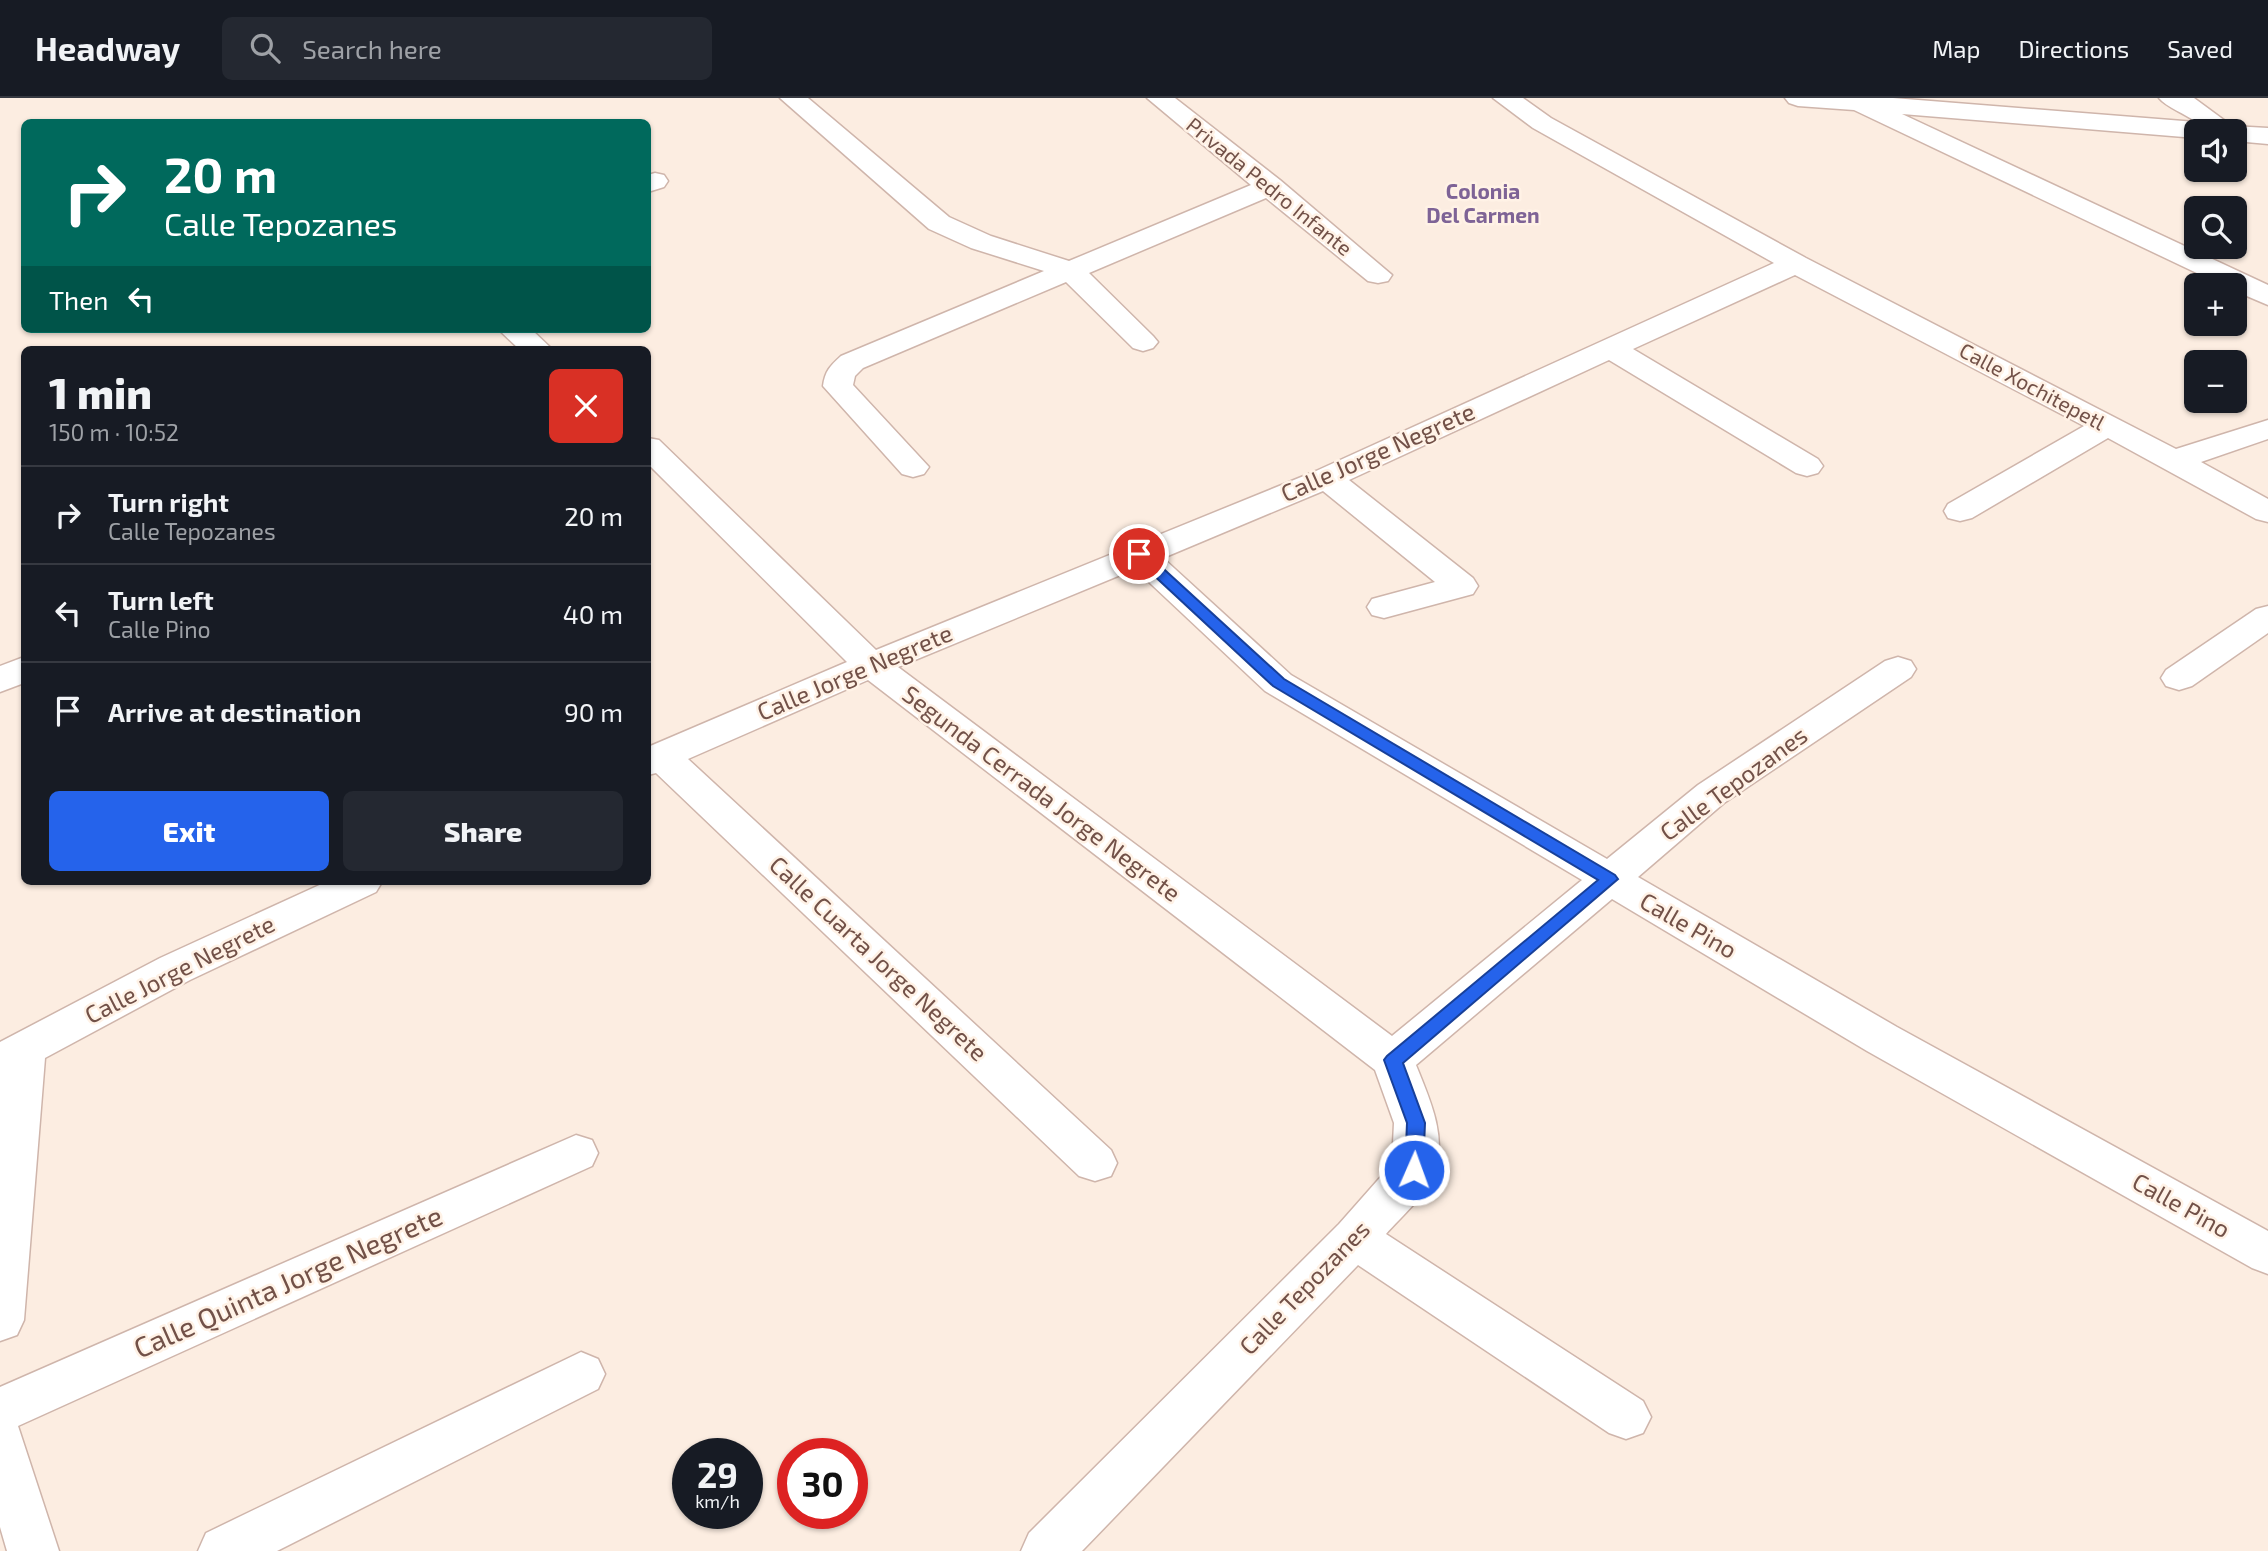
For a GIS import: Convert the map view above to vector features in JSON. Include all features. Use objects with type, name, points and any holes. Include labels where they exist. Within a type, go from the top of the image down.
[{"type":"street","points":[[793,98],[939,223],[981,242],[1070,270],[1143,342]]},
{"type":"street","name":"Privada Pedro Infante","points":[[1160,98],[1378,275]]},
{"type":"street","points":[[1506,98],[1542,122],[1796,264]]},
{"type":"street","points":[[1798,98],[2184,129]]},
{"type":"street","points":[[2172,98],[2192,106],[2208,119]]},
{"type":"street","points":[[1863,105],[2268,296]]},
{"type":"street","points":[[2247,134],[2266,135]]},
{"type":"street","points":[[913,467],[838,386],[840,373],[852,362],[1271,186]]},
{"type":"street","name":"Calle Jorge Negrete","points":[[654,759],[871,665],[1327,478],[1796,264]]},
{"type":"street","name":"Calle Xochitepetl","points":[[1796,264],[2174,460],[2268,512]]},
{"type":"street","points":[[518,333],[533,346]]},
{"type":"street","points":[[1610,348],[1807,466]]},
{"type":"street","points":[[1960,511],[2106,426]]},
{"type":"street","points":[[2174,460],[2268,429]]},
{"type":"street","name":"Segunda Cerrada Jorge Negrete","points":[[651,450],[871,665],[1393,1060]]},
{"type":"street","points":[[1327,478],[1461,586],[1384,607]]},
{"type":"street","name":"Calle Pino","points":[[1139,554],[1278,682],[1881,1039],[2268,1254]]},
{"type":"street","points":[[2179,678],[2268,617]]},
{"type":"street","name":"Calle Tepozanes","points":[[1047,1551],[1354,1238],[1414,1170],[1416,1123],[1393,1060],[1711,794],[1898,669]]},
{"type":"street","points":[[0,680],[21,670]]},
{"type":"street","name":"Calle Cuarta Jorge Negrete","points":[[654,759],[1095,1163]]},
{"type":"street","name":"Calle Jorge Negrete","points":[[12,1056],[175,969],[356,885]]},
{"type":"street","points":[[0,1320],[12,1056]]},
{"type":"street","name":"Calle Quinta Jorge Negrete","points":[[0,1410],[576,1153]]},
{"type":"street","points":[[1354,1238],[1626,1417]]},
{"type":"street","points":[[224,1551],[581,1374]]},
{"type":"street","points":[[0,1441],[33,1551]]},
{"type":"district","name":"Colonia Del Carmen","points":[[1483,204]]},
{"type":"route","points":[[1139,554],[1278,682],[1610,879],[1393,1060],[1416,1123],[1414,1170]]}]
